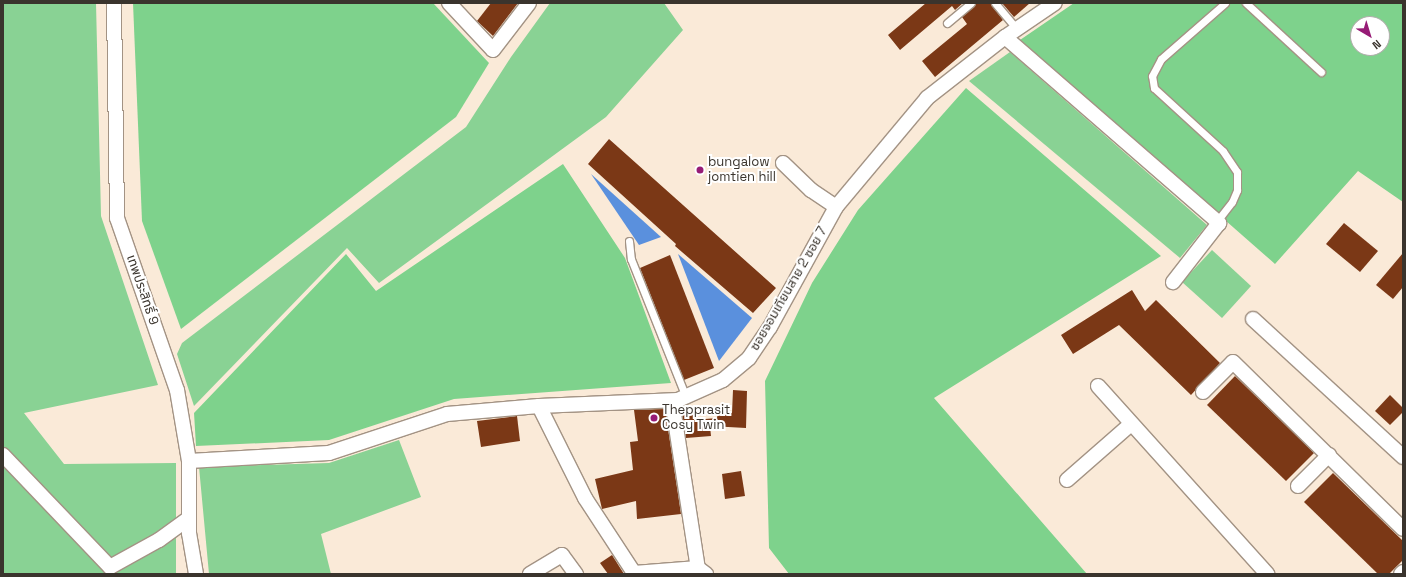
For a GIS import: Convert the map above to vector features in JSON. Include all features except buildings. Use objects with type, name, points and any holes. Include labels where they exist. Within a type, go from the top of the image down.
[{"type":"street","name":"เทพประสิทธิ์ 9","points":[[114,3],[117,218],[177,390],[189,461],[189,518],[196,574]]},
{"type":"street","points":[[449,3],[493,50],[529,3]]},
{"type":"street","name":"ซอยจอมเทียนสาย 2 ซอย 7","points":[[189,461],[328,453],[447,414],[539,406],[672,401],[686,397],[723,380],[749,358],[770,327],[836,208],[927,98],[1011,33],[1055,3]]},
{"type":"street","points":[[1011,33],[1219,223],[1173,282]]},
{"type":"street","points":[[783,163],[811,190],[836,208]]},
{"type":"street","points":[[1253,319],[1403,457]]},
{"type":"street","points":[[1202,392],[1234,362],[1403,529]]},
{"type":"street","points":[[1098,386],[1267,574]]},
{"type":"street","points":[[539,406],[585,498],[634,573],[702,571],[672,401]]},
{"type":"street","points":[[1067,480],[1131,424]]},
{"type":"street","points":[[3,455],[110,567],[159,540],[189,518]]},
{"type":"street","points":[[1298,486],[1329,455]]},
{"type":"street","points":[[530,574],[562,555],[576,574]]},
{"type":"lane","points":[[947,23],[971,3]]},
{"type":"lane","points":[[995,3],[1011,33]]},
{"type":"lane","points":[[1217,221],[1232,202],[1237,190],[1237,172],[1223,151],[1154,88],[1152,76],[1161,59],[1225,3]]},
{"type":"lane","points":[[1246,3],[1321,72]]},
{"type":"lane","points":[[629,241],[631,259],[686,397]]},
{"type":"green space","points":[[3,3],[96,3],[101,216],[158,385],[24,413],[64,464],[176,463],[176,574],[3,574]]},
{"type":"green space","points":[[133,3],[433,3],[489,63],[456,117],[181,329],[142,221]]},
{"type":"green space","points":[[550,3],[664,3],[683,30],[606,117],[379,283],[347,248],[194,406],[177,354],[182,343],[466,127],[511,57]]},
{"type":"green space","points":[[1074,3],[1403,3],[1403,202],[1358,171],[1275,264],[1020,40]]},
{"type":"green space","points":[[1010,52],[1207,225],[1180,258],[969,81]]},
{"type":"green space","points":[[966,88],[1161,256],[934,398],[1087,574],[789,574],[769,548],[765,381],[812,283],[858,210]]},
{"type":"green space","points":[[563,164],[625,258],[671,383],[454,399],[329,440],[196,446],[194,413],[346,254],[376,291]]},
{"type":"green space","points":[[1212,250],[1251,286],[1222,318],[1182,282]]},
{"type":"green space","points":[[399,440],[421,497],[321,534],[331,574],[209,574],[199,467],[329,463]]},
{"type":"water","points":[[591,174],[661,237],[639,245]]},
{"type":"water","points":[[678,254],[752,318],[719,361]]},
{"type":"place","name":"bungalow jomtien hill","points":[[700,170]]},
{"type":"place","name":"Thepprasit Cosy Twin","points":[[654,418]]}]
